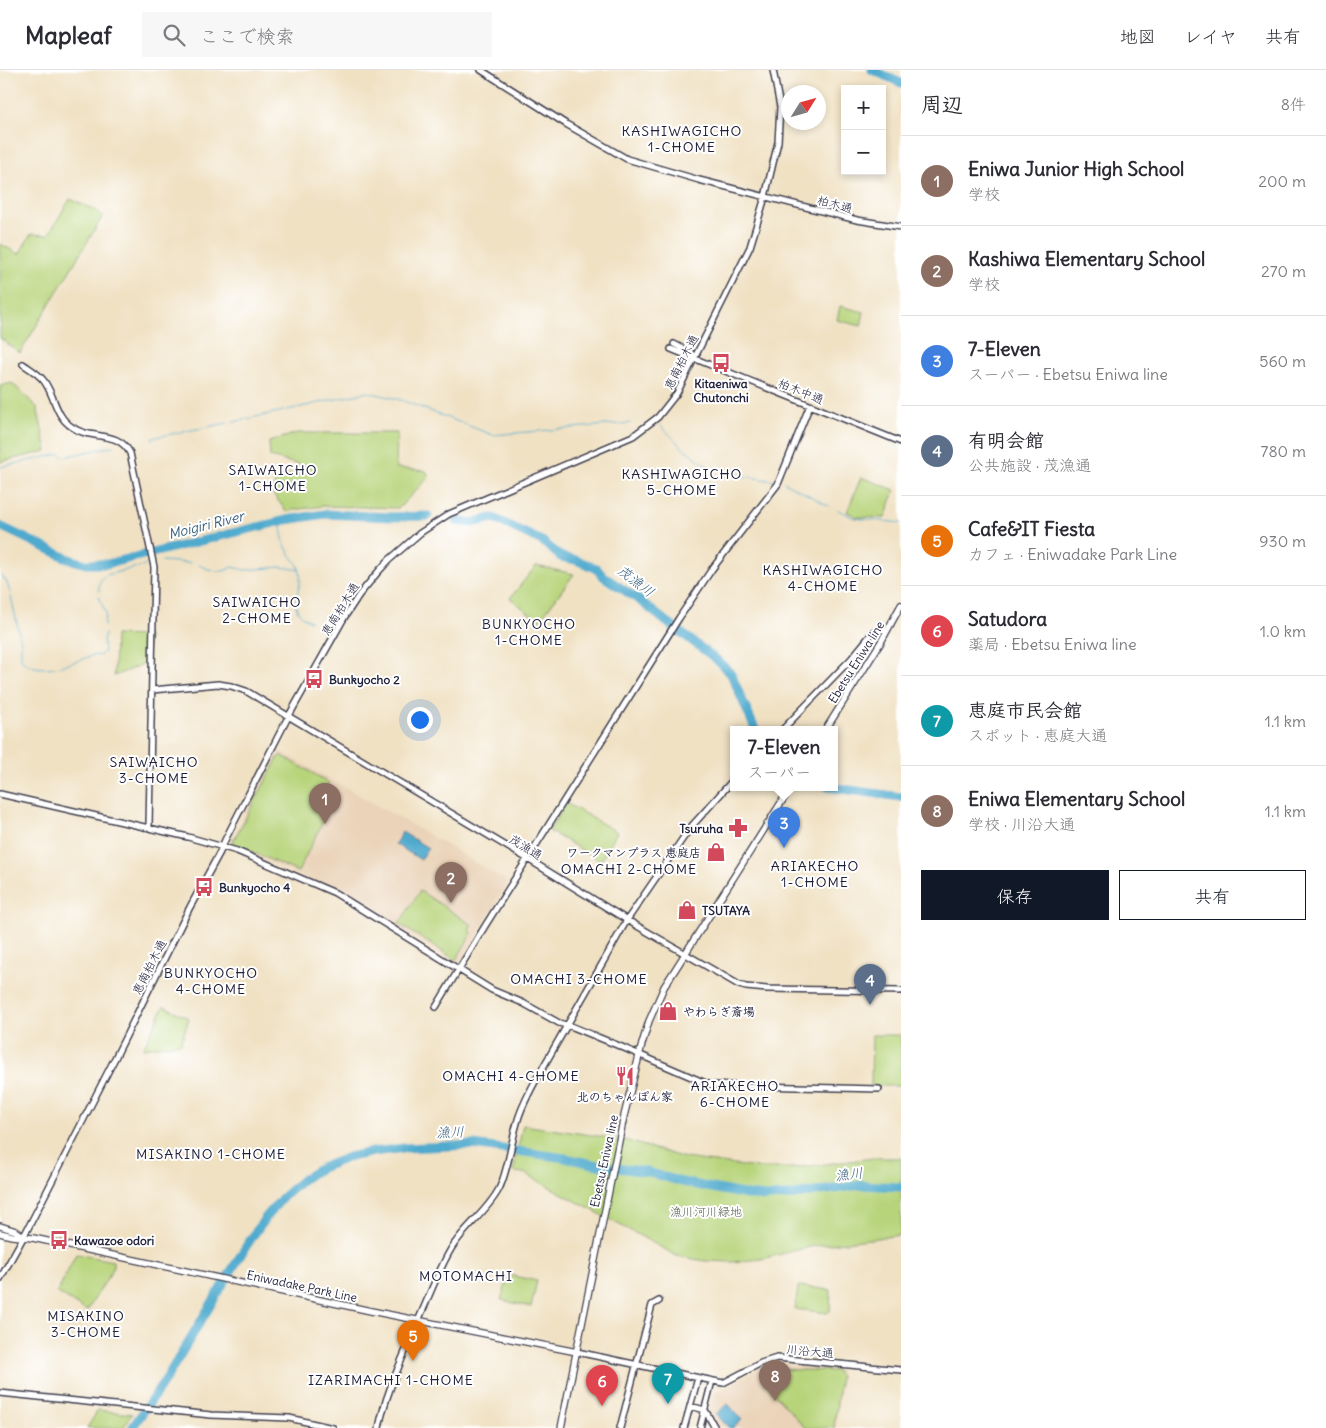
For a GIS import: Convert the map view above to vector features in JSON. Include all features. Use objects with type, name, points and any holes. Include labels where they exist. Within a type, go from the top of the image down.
[{"type":"main road","name":"Ebetsu Eniwa line","points":[[828,726],[888,630],[901,605]]},
{"type":"main road","name":"Ebetsu Eniwa line","points":[[560,1428],[624,1116],[642,1044],[656,1003],[788,791]]},
{"type":"main road","name":"Eniwadake Park Line","points":[[0,1226],[16,1231],[24,1236]]},
{"type":"main road","name":"Eniwadake Park Line","points":[[0,1233],[117,1255],[196,1274],[576,1352]]},
{"type":"street","name":"柏木通","points":[[481,70],[566,124],[628,159],[643,165],[857,220],[901,227]]},
{"type":"street","name":"恵南柏木通","points":[[0,1278],[24,1236],[289,716],[359,595],[378,572],[420,533],[449,514],[633,436],[666,409],[683,383],[750,247],[765,197],[778,142],[780,117],[773,70]]},
{"type":"street","name":"柏木中通","points":[[672,347],[691,353],[695,358],[901,442]]},
{"type":"street","points":[[23,364],[46,383],[57,409],[64,421],[71,427],[80,432],[118,440],[127,447],[130,453],[154,566],[149,827]]},
{"type":"street","points":[[436,1007],[676,622],[712,569],[778,484],[810,405]]},
{"type":"street","points":[[786,726],[851,659],[873,632],[881,629],[888,630]]},
{"type":"street","name":"茂漁通","points":[[152,690],[224,685],[246,691],[730,981],[746,987],[767,989],[901,991]]},
{"type":"street","points":[[379,1428],[387,1400],[431,1289],[451,1249],[500,1188],[523,1104],[627,920],[690,828],[730,783]]},
{"type":"street","points":[[0,794],[149,827],[223,846],[250,857],[335,893],[492,990],[523,1003],[559,1023],[617,1045],[710,1085],[879,1089]]},
{"type":"street","points":[[620,1428],[652,1305],[659,1301]]},
{"type":"street","name":"川沿大通","points":[[576,1352],[723,1383],[761,1363],[777,1358],[901,1370]]},
{"type":"street","points":[[684,1428],[698,1378]]},
{"type":"street","points":[[700,1428],[712,1381]]},
{"type":"street","points":[[0,1393],[176,1412],[289,1418],[333,1428]]},
{"type":"street","points":[[690,1406],[705,1410],[715,1428]]},
{"type":"shaded area","points":[[279,750],[443,843],[509,883],[462,960],[457,963],[347,897],[232,846],[230,843]]},
{"type":"shaded area","points":[[767,1364],[841,1370],[836,1428],[717,1428],[708,1410],[713,1392],[721,1390]]},
{"type":"green space","points":[[70,199],[97,211],[103,216],[20,353],[0,338],[0,244],[19,254],[31,234],[48,235]]},
{"type":"green space","points":[[840,306],[864,312],[861,326],[837,320]]},
{"type":"green space","points":[[12,383],[37,407],[47,451],[0,462],[0,386]]},
{"type":"green space","points":[[297,433],[397,433],[396,468],[426,471],[429,477],[399,508],[323,506],[286,511],[273,494],[276,478],[302,471],[300,465],[270,457],[269,442]]},
{"type":"green space","points":[[861,477],[895,490],[885,518],[857,517],[847,512]]},
{"type":"green space","points":[[536,566],[574,574],[539,621],[510,598]]},
{"type":"green space","points":[[115,635],[148,636],[146,663],[114,676]]},
{"type":"green space","points":[[281,755],[328,782],[334,799],[298,872],[232,843]]},
{"type":"green space","points":[[566,803],[617,832],[601,861],[549,831]]},
{"type":"green space","points":[[420,891],[472,925],[469,930],[472,933],[456,960],[399,924]]},
{"type":"green space","points":[[164,1006],[189,1018],[181,1043],[143,1048]]},
{"type":"green space","points":[[872,1035],[901,1035],[901,1086],[871,1086]]},
{"type":"green space","name":"漁川河川緑地","points":[[523,1125],[625,1140],[685,1158],[757,1168],[793,1168],[874,1158],[901,1158],[901,1235],[814,1246],[761,1259],[732,1262],[705,1261],[677,1256],[524,1173],[513,1172]]},
{"type":"green space","points":[[76,1254],[113,1261],[113,1269],[87,1311],[57,1293]]},
{"type":"green space","points":[[509,1275],[537,1281],[531,1307],[501,1300]]},
{"type":"green space","points":[[799,1286],[831,1290],[830,1311],[827,1313],[795,1309]]},
{"type":"green space","points":[[771,1369],[836,1371],[840,1377],[834,1428],[805,1428],[765,1383]]},
{"type":"green space","points":[[98,1410],[132,1414],[123,1428],[87,1428]]},
{"type":"water","points":[[402,832],[428,848],[421,860],[395,844]]},
{"type":"water","points":[[728,1404],[742,1420],[733,1428],[729,1428],[716,1414]]},
{"type":"waterway","points":[[872,70],[901,83]]},
{"type":"waterway","points":[[152,439],[368,392],[401,400],[493,435],[630,423]]},
{"type":"waterway","points":[[660,425],[683,448],[714,471]]},
{"type":"waterway","points":[[0,467],[60,454],[64,457],[113,446]]},
{"type":"waterway","points":[[718,468],[725,473],[774,481]]},
{"type":"waterway","points":[[784,482],[829,506]]},
{"type":"waterway","points":[[838,510],[854,518],[901,523]]},
{"type":"waterway","name":"Moigiri River","points":[[0,526],[69,559],[86,564],[107,564],[286,520],[325,514],[391,517],[428,516]]},
{"type":"waterway","name":"茂漁川","points":[[457,521],[471,523],[493,518],[542,541],[561,557],[576,560],[596,568],[603,576],[639,600],[716,659],[731,674],[754,726]]},
{"type":"waterway","points":[[280,522],[285,546],[299,569],[300,583],[296,604],[297,610],[310,621]]},
{"type":"waterway","points":[[162,561],[190,563]]},
{"type":"waterway","points":[[99,591],[100,582],[106,575],[146,565]]},
{"type":"waterway","points":[[199,565],[218,571],[224,571],[233,567],[245,570],[281,567],[300,570]]},
{"type":"waterway","points":[[0,574],[6,581],[10,592],[21,642],[21,659],[28,665],[46,668],[56,667],[94,655],[99,656],[104,652],[103,641],[105,634]]},
{"type":"waterway","points":[[99,597],[106,614],[104,626]]},
{"type":"waterway","name":"茂漁川","points":[[838,788],[901,797]]},
{"type":"waterway","name":"漁川","points":[[132,1428],[164,1382],[265,1218],[283,1197],[303,1179],[321,1168],[349,1157],[405,1148],[473,1145],[648,1172],[682,1182],[765,1197],[788,1196],[860,1185],[901,1187]]},
{"type":"place","name":"Kitaeniwa Chutonchi","points":[[721,363]]},
{"type":"place","name":"Bunkyocho 2","points":[[314,679]]},
{"type":"place","name":"Eniwa Junior High School","points":[[325,824]]},
{"type":"place","name":"Tsuruha","points":[[738,828]]},
{"type":"place","name":"7-Eleven","points":[[784,848]]},
{"type":"place","name":"ワークマンプラス 恵庭店","points":[[716,852]]},
{"type":"place","name":"Bunkyocho 4","points":[[204,887]]},
{"type":"place","name":"Kashiwa Elementary School","points":[[451,903]]},
{"type":"place","name":"TSUTAYA","points":[[687,910]]},
{"type":"place","name":"有明会館","points":[[870,1005]]},
{"type":"place","name":"やわらぎ斎場","points":[[668,1011]]},
{"type":"place","name":"北のちゃんぽん家","points":[[625,1076]]},
{"type":"place","name":"Kawazoe odori","points":[[59,1240]]},
{"type":"place","name":"Cafe&IT Fiesta","points":[[413,1361]]},
{"type":"place","name":"Eniwa Elementary School","points":[[775,1401]]},
{"type":"place","name":"恵庭市民会館","points":[[668,1404]]},
{"type":"place","name":"Satudora","points":[[602,1406]]},
{"type":"district","name":"KASHIWAGICHO 1-CHOME","points":[[682,139]]},
{"type":"district","name":"SAIWAICHO 1-CHOME","points":[[273,478]]},
{"type":"district","name":"KASHIWAGICHO 5-CHOME","points":[[682,482]]},
{"type":"district","name":"KASHIWAGICHO 4-CHOME","points":[[823,578]]},
{"type":"district","name":"SAIWAICHO 2-CHOME","points":[[257,610]]},
{"type":"district","name":"BUNKYOCHO 1-CHOME","points":[[529,632]]},
{"type":"district","name":"SAIWAICHO 3-CHOME","points":[[154,770]]},
{"type":"district","name":"OMACHI 2-CHOME","points":[[629,869]]},
{"type":"district","name":"ARIAKECHO 1-CHOME","points":[[815,874]]},
{"type":"district","name":"OMACHI 3-CHOME","points":[[579,979]]},
{"type":"district","name":"BUNKYOCHO 4-CHOME","points":[[211,982]]},
{"type":"district","name":"OMACHI 4-CHOME","points":[[511,1076]]},
{"type":"district","name":"ARIAKECHO 6-CHOME","points":[[735,1094]]},
{"type":"district","name":"MISAKINO 1-CHOME","points":[[211,1154]]},
{"type":"district","name":"MOTOMACHI","points":[[466,1276]]},
{"type":"district","name":"MISAKINO 3-CHOME","points":[[86,1324]]},
{"type":"district","name":"IZARIMACHI 1-CHOME","points":[[391,1380]]}]
